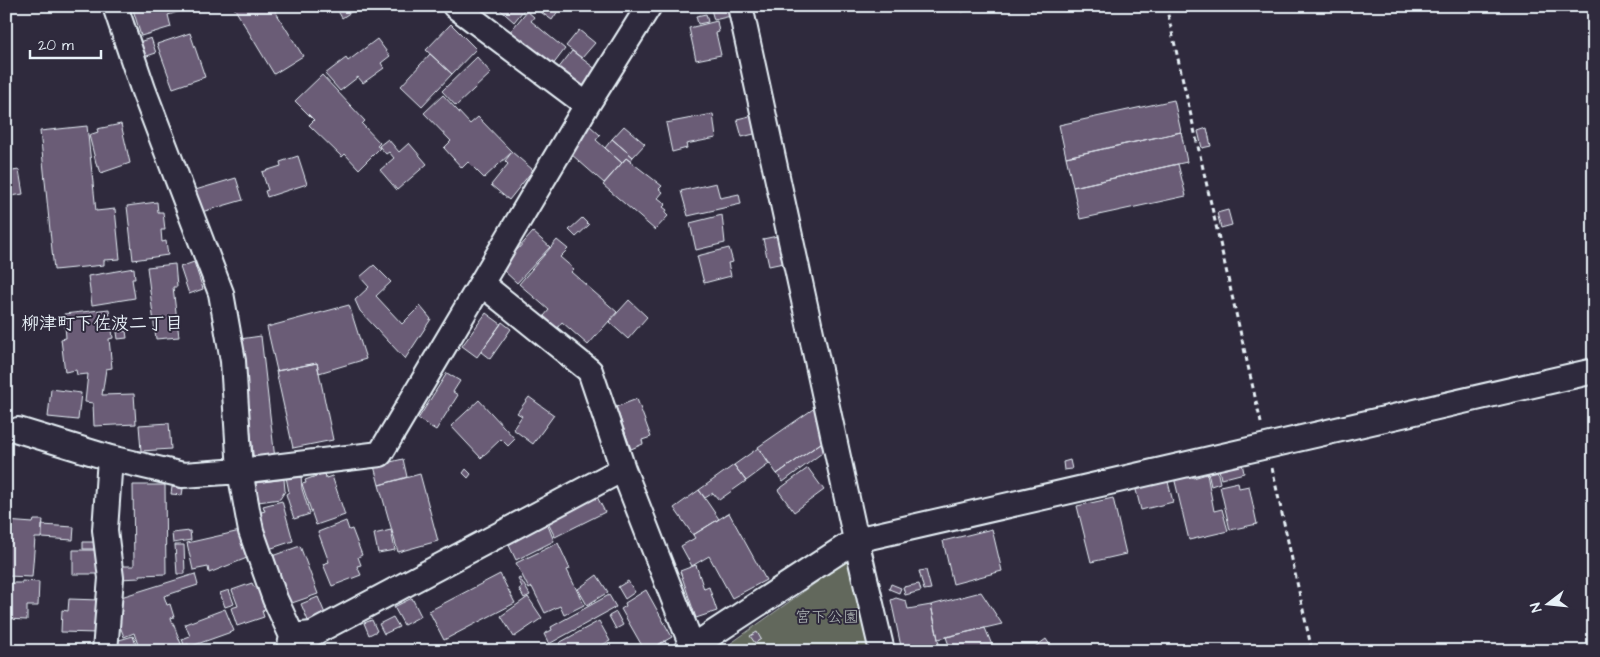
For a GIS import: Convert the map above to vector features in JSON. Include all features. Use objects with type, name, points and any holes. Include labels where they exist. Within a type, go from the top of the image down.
[{"type":"street","points":[[115,6],[143,89],[221,293],[233,360],[240,471],[251,531],[290,643],[312,634],[623,468]]},
{"type":"street","points":[[456,6],[587,105]]},
{"type":"street","points":[[10,435],[183,475],[240,471],[380,454],[587,105],[649,6]]},
{"type":"street","points":[[740,6],[856,540],[882,651]]},
{"type":"street","points":[[482,284],[590,371],[623,468],[691,649],[856,540],[1594,371]]},
{"type":"street","points":[[105,651],[111,578],[105,530],[110,458]]},
{"type":"path","points":[[1166,6],[1312,651]]},
{"type":"green space","name":"宮下公園","points":[[848,560],[870,651],[720,651]]},
{"type":"building","points":[[132,6],[179,6],[181,11],[168,15],[171,27],[141,36]]},
{"type":"building","points":[[233,6],[272,6],[303,56],[274,74]]},
{"type":"building","points":[[335,6],[360,6],[342,18]]},
{"type":"building","points":[[496,6],[527,6],[514,22]]},
{"type":"building","points":[[537,6],[557,6],[560,8],[552,20],[535,8]]},
{"type":"building","points":[[710,6],[729,6],[731,16],[714,20]]},
{"type":"building","points":[[961,6],[988,6],[962,12]]},
{"type":"building","points":[[527,11],[534,17],[531,21],[565,49],[549,70],[509,33]]},
{"type":"building","points":[[706,14],[708,22],[698,24],[696,16]]},
{"type":"building","points":[[717,21],[719,32],[716,33],[721,55],[696,60],[689,28]]},
{"type":"building","points":[[451,24],[476,49],[452,74],[426,50]]},
{"type":"building","points":[[579,30],[595,43],[582,58],[566,46]]},
{"type":"building","points":[[190,33],[205,77],[173,88],[157,44]]},
{"type":"building","points":[[151,38],[156,53],[144,57],[139,42]]},
{"type":"building","points":[[377,39],[390,56],[381,63],[384,68],[363,83],[358,77],[340,91],[325,74],[346,58],[348,61]]},
{"type":"building","points":[[572,51],[597,70],[579,94],[554,74]]},
{"type":"building","points":[[430,54],[452,74],[422,106],[401,86]]},
{"type":"building","points":[[477,57],[491,73],[456,106],[442,91]]},
{"type":"building","points":[[322,75],[365,121],[362,124],[380,143],[377,146],[380,148],[359,169],[345,154],[342,157],[309,125],[314,120],[295,101]]},
{"type":"building","points":[[443,95],[470,124],[478,117],[512,152],[484,178],[468,162],[462,168],[444,148],[451,141],[424,113]]},
{"type":"building","points":[[1174,100],[1181,132],[1066,157],[1059,125]]},
{"type":"building","points":[[713,114],[716,138],[686,144],[687,148],[672,152],[666,123]]},
{"type":"building","points":[[754,115],[758,133],[742,137],[737,119]]},
{"type":"building","points":[[121,124],[130,163],[101,173],[99,167],[97,167],[89,135],[98,132],[97,129]]},
{"type":"building","points":[[589,125],[600,135],[596,140],[622,163],[604,183],[571,154]]},
{"type":"building","points":[[87,126],[96,211],[115,209],[120,259],[104,260],[104,265],[54,270],[40,131]]},
{"type":"building","points":[[624,126],[645,144],[633,157],[612,139]]},
{"type":"building","points":[[1207,128],[1211,146],[1202,148],[1198,131]]},
{"type":"building","points":[[1181,132],[1187,162],[1073,187],[1066,157]]},
{"type":"building","points":[[388,139],[399,152],[409,143],[427,164],[397,190],[380,170],[394,158],[389,152],[386,154],[379,146]]},
{"type":"building","points":[[612,139],[633,157],[630,161],[626,158],[622,163],[605,148]]},
{"type":"building","points":[[512,152],[533,170],[509,200],[491,185],[508,164],[505,161]]},
{"type":"building","points":[[298,156],[307,184],[267,197],[265,191],[268,190],[262,172],[281,166],[280,162]]},
{"type":"building","points":[[626,158],[662,186],[659,189],[663,192],[658,198],[666,204],[663,207],[667,210],[665,213],[668,216],[655,230],[603,185]]},
{"type":"building","points":[[1178,164],[1186,196],[1080,219],[1073,187]]},
{"type":"building","points":[[19,170],[23,194],[6,197],[6,172]]},
{"type":"building","points":[[236,178],[243,200],[198,213],[192,191]]},
{"type":"building","points":[[716,183],[720,198],[739,194],[741,204],[688,216],[681,191]]},
{"type":"building","points":[[157,202],[158,212],[163,212],[165,230],[161,230],[162,242],[166,241],[168,255],[133,260],[127,206]]},
{"type":"building","points":[[6,206],[9,230],[6,230]]},
{"type":"building","points":[[1228,210],[1232,225],[1221,228],[1217,213]]},
{"type":"building","points":[[722,215],[725,243],[696,250],[690,223]]},
{"type":"building","points":[[582,218],[589,225],[576,237],[569,230]]},
{"type":"building","points":[[533,232],[550,247],[517,283],[501,268]]},
{"type":"building","points":[[782,235],[788,262],[769,266],[763,239]]},
{"type":"building","points":[[557,240],[568,249],[560,257],[574,269],[571,272],[617,312],[588,345],[562,322],[557,328],[544,316],[549,310],[519,284]]},
{"type":"building","points":[[729,248],[733,262],[728,263],[731,276],[704,283],[697,256]]},
{"type":"building","points":[[194,262],[203,289],[189,294],[180,267]]},
{"type":"building","points":[[175,264],[177,287],[173,287],[179,337],[156,339],[147,267]]},
{"type":"building","points":[[374,265],[391,282],[376,296],[402,324],[420,306],[431,319],[405,359],[360,311],[355,300],[369,287],[360,277]]},
{"type":"building","points":[[134,268],[135,279],[132,279],[135,298],[92,305],[88,276]]},
{"type":"building","points":[[629,300],[647,317],[628,339],[609,322]]},
{"type":"building","points":[[349,305],[366,359],[319,373],[317,363],[277,371],[267,327]]},
{"type":"building","points":[[109,309],[111,328],[109,331],[112,330],[113,338],[109,339],[112,368],[106,369],[102,395],[134,394],[136,424],[94,426],[93,403],[85,402],[88,374],[77,375],[76,370],[65,372],[61,339],[66,338],[64,314]]},
{"type":"building","points":[[486,313],[501,324],[477,357],[462,346]]},
{"type":"building","points":[[502,322],[511,329],[490,359],[481,352]]},
{"type":"building","points":[[126,331],[127,338],[118,339],[117,332]]},
{"type":"building","points":[[261,336],[275,459],[254,462],[240,339]]},
{"type":"building","points":[[317,363],[333,440],[293,448],[276,371]]},
{"type":"building","points":[[447,373],[460,381],[453,392],[458,395],[436,430],[418,419]]},
{"type":"building","points":[[51,389],[81,393],[78,420],[48,417]]},
{"type":"building","points":[[529,397],[554,415],[533,444],[513,429],[522,416],[517,413]]},
{"type":"building","points":[[637,399],[651,437],[642,440],[643,444],[631,449],[616,407]]},
{"type":"building","points":[[479,400],[515,439],[508,446],[501,439],[481,458],[451,426]]},
{"type":"building","points":[[816,407],[825,440],[777,474],[758,447]]},
{"type":"building","points":[[169,423],[171,449],[141,451],[139,425]]},
{"type":"building","points":[[821,443],[826,450],[783,482],[777,474]]},
{"type":"building","points":[[758,448],[769,464],[746,481],[734,465]]},
{"type":"building","points":[[1241,458],[1244,473],[1221,479],[1218,464]]},
{"type":"building","points":[[403,459],[407,477],[379,485],[374,466]]},
{"type":"building","points":[[1070,460],[1072,469],[1064,470],[1063,462]]},
{"type":"building","points":[[734,465],[746,481],[719,500],[713,493],[705,498],[699,490]]},
{"type":"building","points":[[1216,465],[1220,483],[1211,486],[1207,468]]},
{"type":"building","points":[[808,468],[824,490],[794,512],[778,490]]},
{"type":"building","points":[[466,469],[471,474],[468,478],[463,473]]},
{"type":"building","points":[[325,473],[326,478],[332,476],[345,515],[316,525],[302,484],[306,483],[305,480]]},
{"type":"building","points":[[1173,473],[1191,473],[1193,478],[1207,474],[1214,511],[1222,509],[1228,531],[1189,540]]},
{"type":"building","points":[[420,474],[438,541],[398,552],[379,485]]},
{"type":"building","points":[[301,475],[302,489],[310,514],[294,519],[286,494],[289,492],[286,477]]},
{"type":"building","points":[[1167,478],[1173,502],[1141,510],[1135,486]]},
{"type":"building","points":[[284,479],[285,491],[280,499],[251,503],[248,484]]},
{"type":"building","points":[[1238,482],[1239,488],[1249,486],[1257,524],[1230,530],[1220,486]]},
{"type":"building","points":[[133,485],[165,485],[166,574],[140,575],[140,578],[119,579],[120,566],[134,566]]},
{"type":"building","points":[[172,487],[183,489],[182,495],[171,494]]},
{"type":"building","points":[[699,490],[719,519],[693,535],[674,508]]},
{"type":"building","points":[[594,491],[605,512],[555,537],[545,517]]},
{"type":"building","points":[[1113,498],[1126,554],[1091,562],[1077,506]]},
{"type":"building","points":[[282,501],[293,541],[269,549],[258,513],[265,511],[263,506]]},
{"type":"building","points":[[729,513],[766,580],[732,598],[709,556],[692,566],[681,546],[695,538],[693,535]]},
{"type":"building","points":[[34,520],[43,520],[41,538],[35,538],[32,577],[6,576],[6,521],[33,523]]},
{"type":"building","points":[[346,521],[349,530],[352,529],[362,555],[358,557],[361,565],[357,566],[361,575],[332,586],[323,564],[329,562],[318,532]]},
{"type":"building","points":[[540,522],[542,526],[547,523],[554,541],[516,560],[506,539]]},
{"type":"building","points":[[42,525],[74,527],[73,540],[42,538]]},
{"type":"building","points":[[992,529],[1002,571],[953,584],[943,541]]},
{"type":"building","points":[[391,530],[395,550],[378,553],[374,534]]},
{"type":"building","points":[[190,531],[191,540],[173,543],[172,533]]},
{"type":"building","points":[[240,531],[247,558],[209,573],[208,567],[193,570],[187,543]]},
{"type":"building","points":[[83,542],[97,542],[97,549],[83,549]]},
{"type":"building","points":[[558,543],[570,569],[567,570],[584,605],[564,615],[560,606],[545,613],[532,587],[529,589],[516,563]]},
{"type":"building","points":[[175,545],[184,545],[185,574],[177,574]]},
{"type":"building","points":[[300,546],[318,594],[289,604],[272,556]]},
{"type":"building","points":[[73,550],[99,550],[100,574],[73,574]]},
{"type":"building","points":[[696,565],[704,589],[709,587],[717,611],[696,618],[680,571]]},
{"type":"building","points":[[926,570],[931,589],[924,590],[919,571]]},
{"type":"building","points":[[195,574],[198,585],[164,596],[167,605],[170,604],[174,617],[171,618],[183,649],[140,651],[134,633],[124,637],[120,626],[117,627],[121,597]]},
{"type":"building","points":[[500,574],[515,603],[444,640],[429,611]]},
{"type":"building","points":[[597,575],[608,592],[587,605],[578,589]]},
{"type":"building","points":[[520,578],[530,595],[524,598],[519,589],[522,587],[518,579]]},
{"type":"building","points":[[22,581],[39,582],[38,606],[27,606],[27,620],[6,619],[6,583],[22,583]]},
{"type":"building","points":[[628,581],[635,592],[625,599],[618,587]]},
{"type":"building","points":[[252,583],[254,587],[258,586],[266,610],[262,611],[264,617],[237,626],[231,608],[238,606],[232,590]]},
{"type":"building","points":[[891,584],[901,588],[899,593],[889,589]]},
{"type":"building","points":[[919,584],[921,591],[905,595],[903,587]]},
{"type":"building","points":[[229,590],[234,604],[225,607],[220,593]]},
{"type":"building","points":[[646,590],[672,637],[645,651],[621,609],[626,606],[625,603]]},
{"type":"building","points":[[981,592],[1002,624],[938,639],[931,605]]},
{"type":"building","points":[[609,595],[616,607],[549,644],[544,634],[552,630],[551,627]]},
{"type":"building","points":[[318,597],[326,616],[309,623],[301,604]]},
{"type":"building","points":[[528,597],[542,618],[514,637],[501,616]]},
{"type":"building","points":[[412,598],[421,616],[404,625],[394,607]]},
{"type":"building","points":[[896,598],[906,601],[908,609],[931,605],[940,649],[902,651],[891,600]]},
{"type":"building","points":[[69,599],[99,600],[97,633],[61,632],[62,610],[68,611]]},
{"type":"building","points":[[225,609],[234,631],[189,647],[188,644],[184,645],[182,639],[190,636],[185,624]]},
{"type":"building","points":[[616,612],[623,625],[616,629],[609,616]]},
{"type":"building","points":[[393,617],[399,627],[384,634],[379,624]]},
{"type":"building","points":[[372,620],[377,631],[369,635],[364,623]]},
{"type":"building","points":[[599,621],[610,641],[598,647],[600,651],[563,651],[559,643]]},
{"type":"building","points":[[985,628],[994,650],[951,651],[946,637]]},
{"type":"building","points":[[757,632],[761,639],[755,643],[750,636]]},
{"type":"building","points":[[133,636],[138,651],[115,651],[112,642]]},
{"type":"building","points":[[1046,639],[1054,651],[1038,651],[1035,647]]},
{"type":"building","points":[[665,641],[668,647],[662,651],[647,651]]},
{"type":"district","name":"柳津町下佐波二丁目","points":[[102,323]]}]
